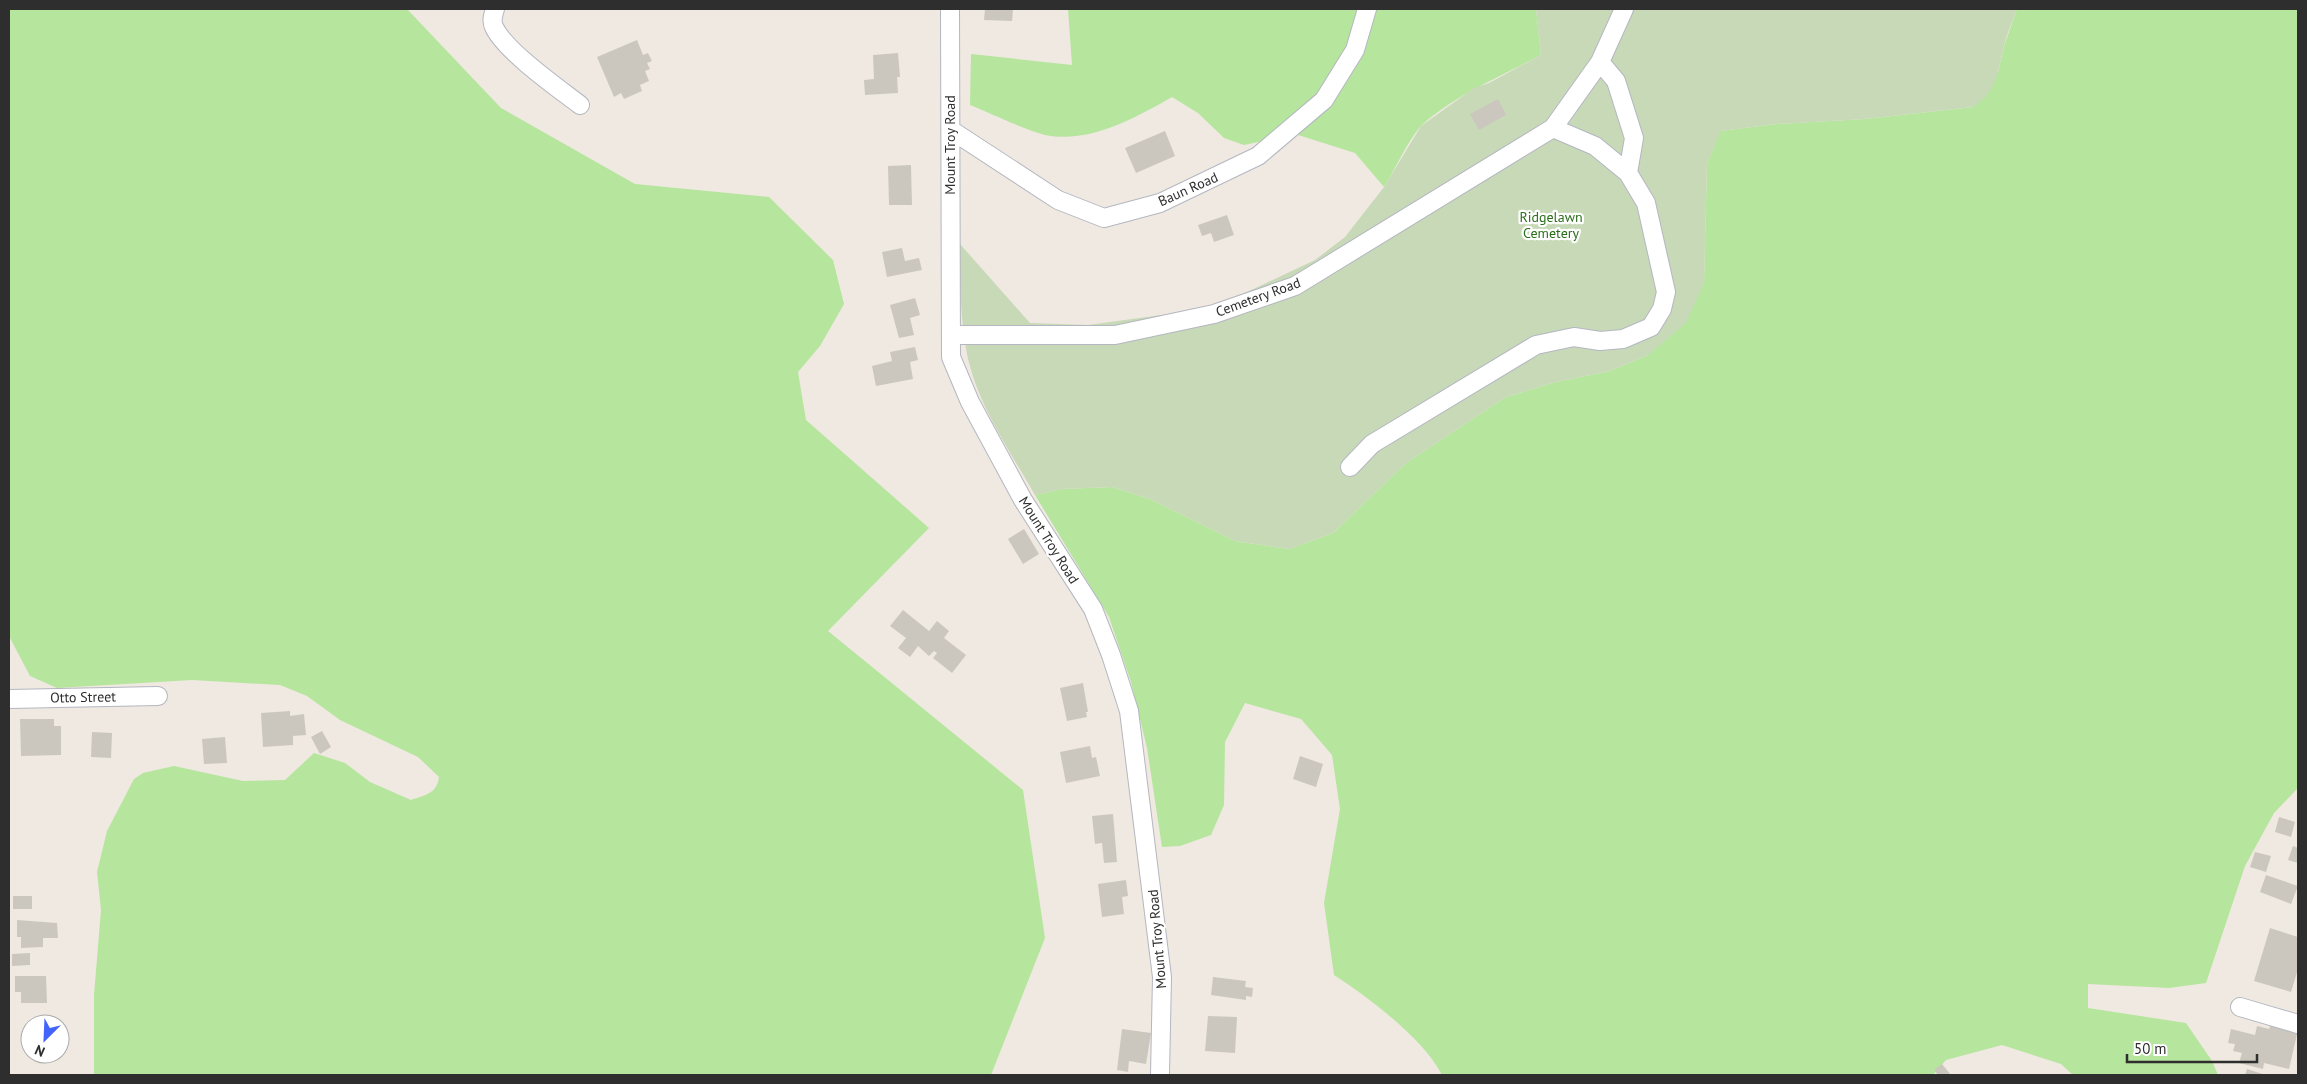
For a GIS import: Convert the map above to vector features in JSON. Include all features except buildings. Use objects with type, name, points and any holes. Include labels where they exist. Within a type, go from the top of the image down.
[{"type":"street","points":[[495,9],[492,17],[494,27],[504,40],[523,60],[580,105]]},
{"type":"street","name":"Mount Troy Road","points":[[950,9],[951,357],[970,402],[1023,500],[1093,609],[1111,655],[1129,711],[1161,968],[1160,1075]]},
{"type":"street","name":"Baun Road","points":[[951,130],[1058,200],[1104,218],[1160,203],[1258,156],[1324,100],[1355,50],[1367,9]]},
{"type":"street","name":"Cemetery Road","points":[[952,335],[1116,335],[1214,314],[1295,286],[1553,128],[1600,62],[1624,9]]},
{"type":"street","points":[[1600,62],[1616,81],[1634,138],[1628,173]]},
{"type":"street","points":[[1350,467],[1372,444],[1536,345],[1574,337],[1600,341],[1623,339],[1651,328],[1662,309],[1666,292],[1646,203],[1628,173],[1595,146],[1553,128]]},
{"type":"street","name":"Otto Street","points":[[9,699],[158,696]]},
{"type":"street","points":[[2240,1007],[2298,1024]]},
{"type":"green space","points":[[9,9],[407,9],[501,108],[635,184],[769,197],[833,260],[844,304],[820,346],[798,372],[806,420],[929,528],[828,631],[1023,790],[1045,938],[991,1075],[94,1075],[94,995],[101,910],[97,872],[107,831],[134,779],[143,773],[174,766],[243,781],[285,780],[314,753],[345,763],[370,782],[411,800],[430,793],[436,787],[439,777],[418,757],[340,720],[307,696],[280,685],[192,680],[57,688],[30,676],[9,636]]},
{"type":"green space","points":[[1068,9],[1536,9],[1541,55],[1464,95],[1435,114],[1418,130],[1384,187],[1355,153],[1295,134],[1244,145],[1224,138],[1198,113],[1172,97],[1127,121],[1111,127],[1078,136],[1062,137],[1036,132],[970,105],[971,54],[1072,65]]},
{"type":"green space","name":"Ridgelawn Cemetery","points":[[1536,9],[2017,9],[2005,41],[1998,73],[1992,88],[1973,107],[1865,119],[1777,124],[1721,131],[1707,164],[1704,283],[1686,323],[1648,355],[1610,371],[1556,382],[1506,397],[1406,463],[1333,533],[1289,549],[1235,541],[1150,499],[1112,487],[1062,489],[1035,495],[995,427],[978,391],[972,373],[963,327],[960,286],[960,244],[1030,323],[1088,325],[1213,308],[1315,260],[1345,237],[1384,187],[1421,126],[1474,88],[1489,83],[1541,55]]},
{"type":"green space","points":[[2017,9],[2298,9],[2298,788],[2274,813],[2245,866],[2206,983],[2169,988],[2088,984],[2088,1008],[2186,1023],[2212,1061],[2218,1075],[2073,1075],[2061,1064],[2002,1045],[1946,1060],[1933,1075],[1442,1075],[1434,1061],[1409,1033],[1363,995],[1334,975],[1324,903],[1340,809],[1332,755],[1301,719],[1245,703],[1225,742],[1224,805],[1211,835],[1180,846],[1162,847],[1147,748],[1131,682],[1109,617],[1035,495],[1062,489],[1112,487],[1150,499],[1235,541],[1289,549],[1333,533],[1406,463],[1506,397],[1556,382],[1610,371],[1648,355],[1704,282],[1707,164],[1720,131],[1777,124],[1865,119],[1973,107],[1998,72],[2004,46]]}]
